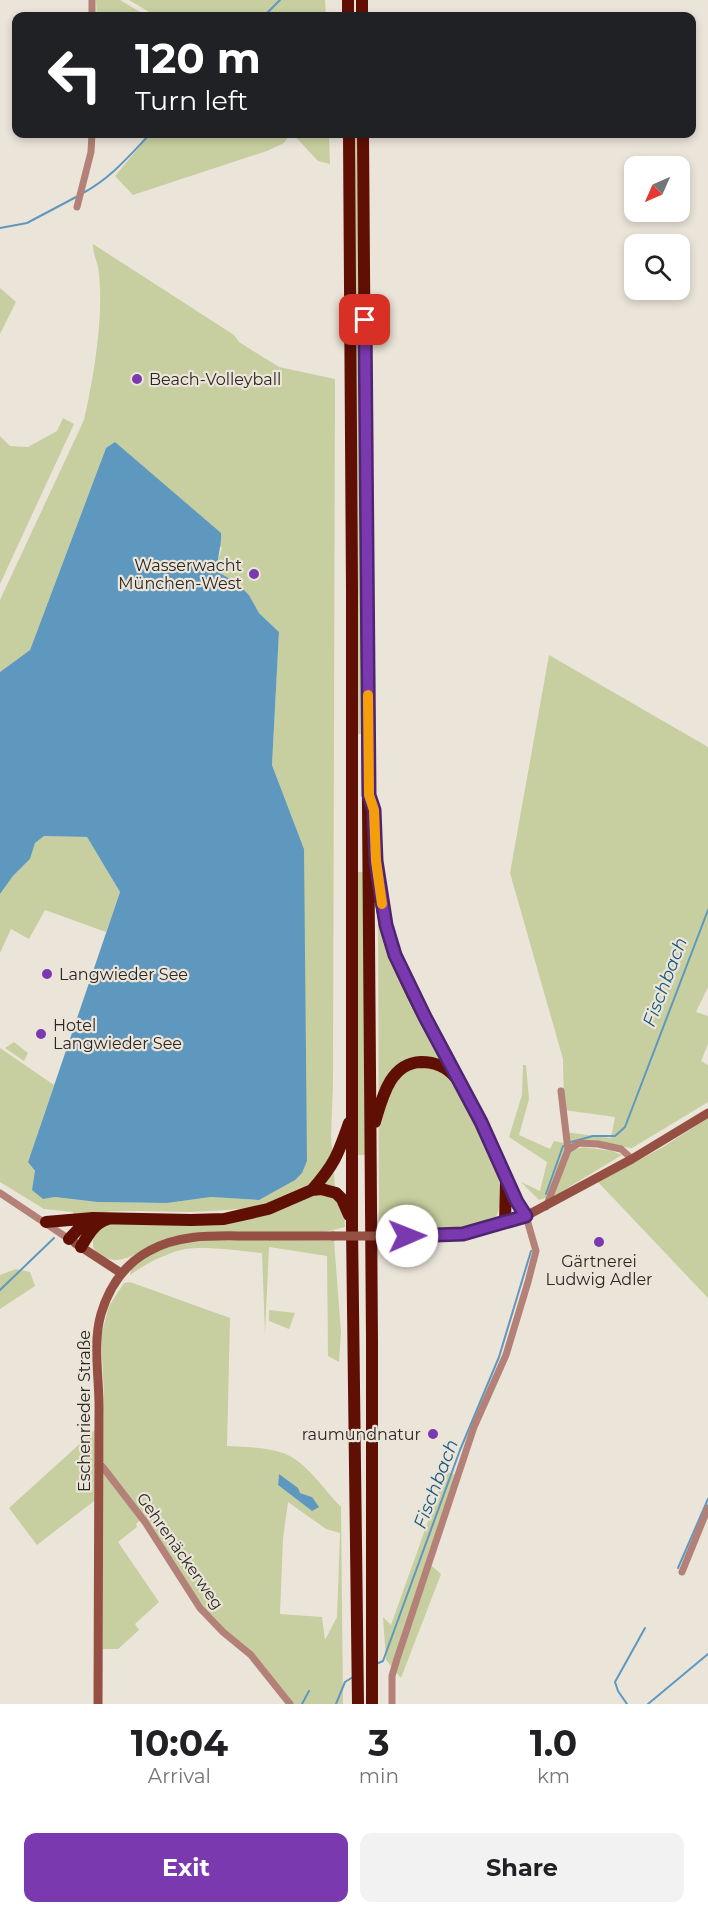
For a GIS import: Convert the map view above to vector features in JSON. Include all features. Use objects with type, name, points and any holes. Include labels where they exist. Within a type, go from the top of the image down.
[{"type":"highway","points":[[349,138],[352,1228],[358,1704]]},
{"type":"highway","points":[[363,138],[371,1133],[372,1704]]},
{"type":"highway","points":[[369,795],[374,810],[376,861],[386,925],[395,955],[526,1216]]},
{"type":"highway","points":[[371,1133],[387,1086],[393,1076],[403,1067],[416,1062],[431,1062],[444,1067],[460,1082]]},
{"type":"highway","points":[[312,1190],[325,1176],[338,1156],[353,1110]]},
{"type":"highway","points":[[505,1223],[506,1178]]},
{"type":"highway","points":[[46,1222],[93,1218],[191,1220],[233,1218],[268,1209],[312,1190],[321,1189],[336,1193],[342,1199],[352,1228]]},
{"type":"highway","points":[[69,1239],[85,1222],[93,1218]]},
{"type":"highway","points":[[81,1247],[93,1227],[110,1219]]},
{"type":"street","points":[[78,203],[91,152],[92,138]]},
{"type":"street","points":[[546,1207],[568,1150],[561,1091]]},
{"type":"street","points":[[505,1223],[546,1207],[708,1113]]},
{"type":"street","points":[[568,1150],[579,1143],[598,1144],[621,1149],[632,1159]]},
{"type":"street","points":[[0,1193],[121,1273]]},
{"type":"street","points":[[392,1704],[392,1676],[397,1659],[474,1427],[506,1354],[528,1282],[536,1251],[526,1216]]},
{"type":"street","name":"Eschenrieder Straße","points":[[98,1704],[98,1325],[109,1293],[121,1273],[150,1250],[172,1240],[196,1236],[463,1234],[505,1223]]},
{"type":"street","name":"Gehrenäckerweg","points":[[98,1465],[102,1466],[117,1484],[145,1522],[200,1608],[251,1656],[290,1704]]},
{"type":"street","points":[[681,1572],[708,1508]]},
{"type":"green space","points":[[96,0],[120,0],[140,12],[97,12]]},
{"type":"green space","points":[[129,0],[325,0],[326,12],[149,12]]},
{"type":"green space","points":[[147,138],[287,138],[284,143],[267,151],[133,195],[115,176]]},
{"type":"green space","points":[[297,138],[329,138],[330,164],[318,161]]},
{"type":"green space","points":[[354,138],[357,138],[363,734],[357,734]]},
{"type":"green space","points":[[93,244],[234,335],[239,342],[279,367],[335,379],[331,1137],[336,1199],[344,1214],[345,1227],[314,1233],[217,1232],[176,1236],[117,1260],[102,1256],[94,1249],[93,1240],[101,1224],[260,1216],[287,1207],[190,1212],[117,1211],[74,1217],[73,1212],[44,1209],[0,1182],[0,1048],[54,1085],[28,1162],[35,1171],[43,1199],[55,1197],[97,1202],[167,1203],[211,1197],[259,1200],[304,849],[272,765],[279,632],[259,613],[249,595],[218,572],[217,563],[222,548],[106,448],[30,650],[0,672],[0,600],[84,420],[88,403],[95,364],[100,303],[98,267]]},
{"type":"green space","points":[[0,288],[16,302],[0,334]]},
{"type":"green space","points":[[63,418],[74,424],[0,584],[0,436],[10,446],[28,447],[57,431]]},
{"type":"green space","points":[[549,655],[708,747],[708,987],[696,1012],[708,1016],[708,1044],[701,1061],[708,1065],[708,1102],[632,1148],[579,1142],[565,1150],[548,1197],[539,1200],[521,1182],[540,1191],[547,1162],[509,1137],[522,1095],[523,1065],[526,1065],[529,1099],[519,1135],[550,1149],[554,1141],[564,1143],[564,1132],[611,1138],[615,1117],[564,1110],[563,1059],[510,873]]},
{"type":"green space","points":[[44,836],[87,837],[120,892],[106,932],[45,910],[29,939],[11,929],[0,953],[0,894],[13,876],[30,859],[35,843]]},
{"type":"green space","points":[[356,872],[364,872],[365,1155],[357,1155]]},
{"type":"green space","points":[[378,900],[389,947],[495,1157],[500,1180],[499,1210],[496,1217],[466,1229],[444,1231],[379,1226]]},
{"type":"green space","points":[[14,1042],[28,1053],[24,1061],[5,1048]]},
{"type":"green space","points":[[708,1118],[708,1298],[598,1182],[663,1147]]},
{"type":"green space","points":[[584,1147],[612,1151],[622,1155],[554,1196],[570,1151]]},
{"type":"green space","points":[[196,1239],[334,1241],[341,1332],[339,1362],[328,1356],[327,1256],[269,1247],[265,1334],[262,1253],[199,1248],[181,1250],[161,1257],[130,1275],[131,1269],[156,1250]]},
{"type":"green space","points":[[16,1269],[30,1272],[35,1286],[0,1309],[0,1275]]},
{"type":"green space","points":[[130,1282],[230,1318],[227,1446],[270,1450],[291,1457],[307,1469],[341,1507],[343,1704],[294,1704],[210,1616],[103,1461],[104,1395],[101,1336],[109,1306],[124,1283]],"holes":[[[279,1475],[300,1493],[312,1497],[312,1511],[278,1485]],[[288,1502],[326,1529],[340,1533],[337,1617],[325,1640],[322,1617],[280,1614],[283,1539]]]},
{"type":"green space","points":[[269,1310],[295,1313],[289,1329],[269,1321]]},
{"type":"green space","points":[[95,1430],[94,1501],[37,1545],[9,1508]]},
{"type":"green space","points":[[446,1471],[455,1475],[426,1561],[441,1574],[401,1678],[386,1660],[383,1617],[391,1625]]},
{"type":"green space","points":[[103,1472],[141,1519],[136,1524],[137,1527],[118,1542],[159,1602],[135,1624],[139,1630],[118,1649],[103,1649]]},
{"type":"water","name":"Langwieder See","points":[[115,442],[221,533],[218,572],[237,583],[249,595],[259,613],[279,632],[272,765],[304,849],[307,1161],[302,1173],[295,1180],[259,1200],[211,1197],[167,1203],[97,1202],[55,1197],[43,1199],[32,1190],[35,1171],[28,1162],[120,892],[87,837],[44,836],[35,843],[30,859],[13,876],[0,894],[0,672],[30,650],[106,448]]},
{"type":"water","points":[[279,1474],[298,1488],[300,1493],[312,1497],[319,1507],[312,1511],[278,1485]]},
{"type":"waterway","points":[[268,12],[280,0]]},
{"type":"waterway","points":[[83,193],[111,174],[146,138]]},
{"type":"waterway","points":[[0,228],[27,223],[78,196]]},
{"type":"waterway","name":"Fischbach","points":[[571,1142],[593,1136],[615,1136],[625,1127],[708,910]]},
{"type":"waterway","points":[[546,1194],[563,1146]]},
{"type":"waterway","points":[[0,1290],[54,1238]]},
{"type":"waterway","name":"Fischbach","points":[[376,1664],[383,1661],[460,1450],[499,1357],[531,1251]]},
{"type":"waterway","points":[[678,1568],[708,1499]]},
{"type":"waterway","points":[[627,1704],[615,1682],[645,1628]]},
{"type":"waterway","points":[[648,1704],[708,1654]]},
{"type":"waterway","name":"Fischbach","points":[[336,1704],[345,1682],[353,1677]]},
{"type":"waterway","points":[[302,1704],[309,1691]]},
{"type":"slow traffic","points":[[368,695],[369,795],[374,810],[376,861],[382,904]]},
{"type":"place","name":"Beach-Volleyball","points":[[137,379]]},
{"type":"place","name":"Wasserwacht München-West","points":[[254,574]]},
{"type":"place","name":"Langwieder See","points":[[47,974]]},
{"type":"place","name":"Hotel Langwieder See","points":[[41,1034]]},
{"type":"place","name":"Gärtnerei Ludwig Adler","points":[[599,1242]]},
{"type":"place","name":"raumundnatur","points":[[433,1434]]},
{"type":"route","points":[[365,320],[369,795],[374,810],[376,861],[386,925],[395,955],[411,989],[481,1122],[517,1202],[526,1216],[463,1234],[407,1236]]}]
